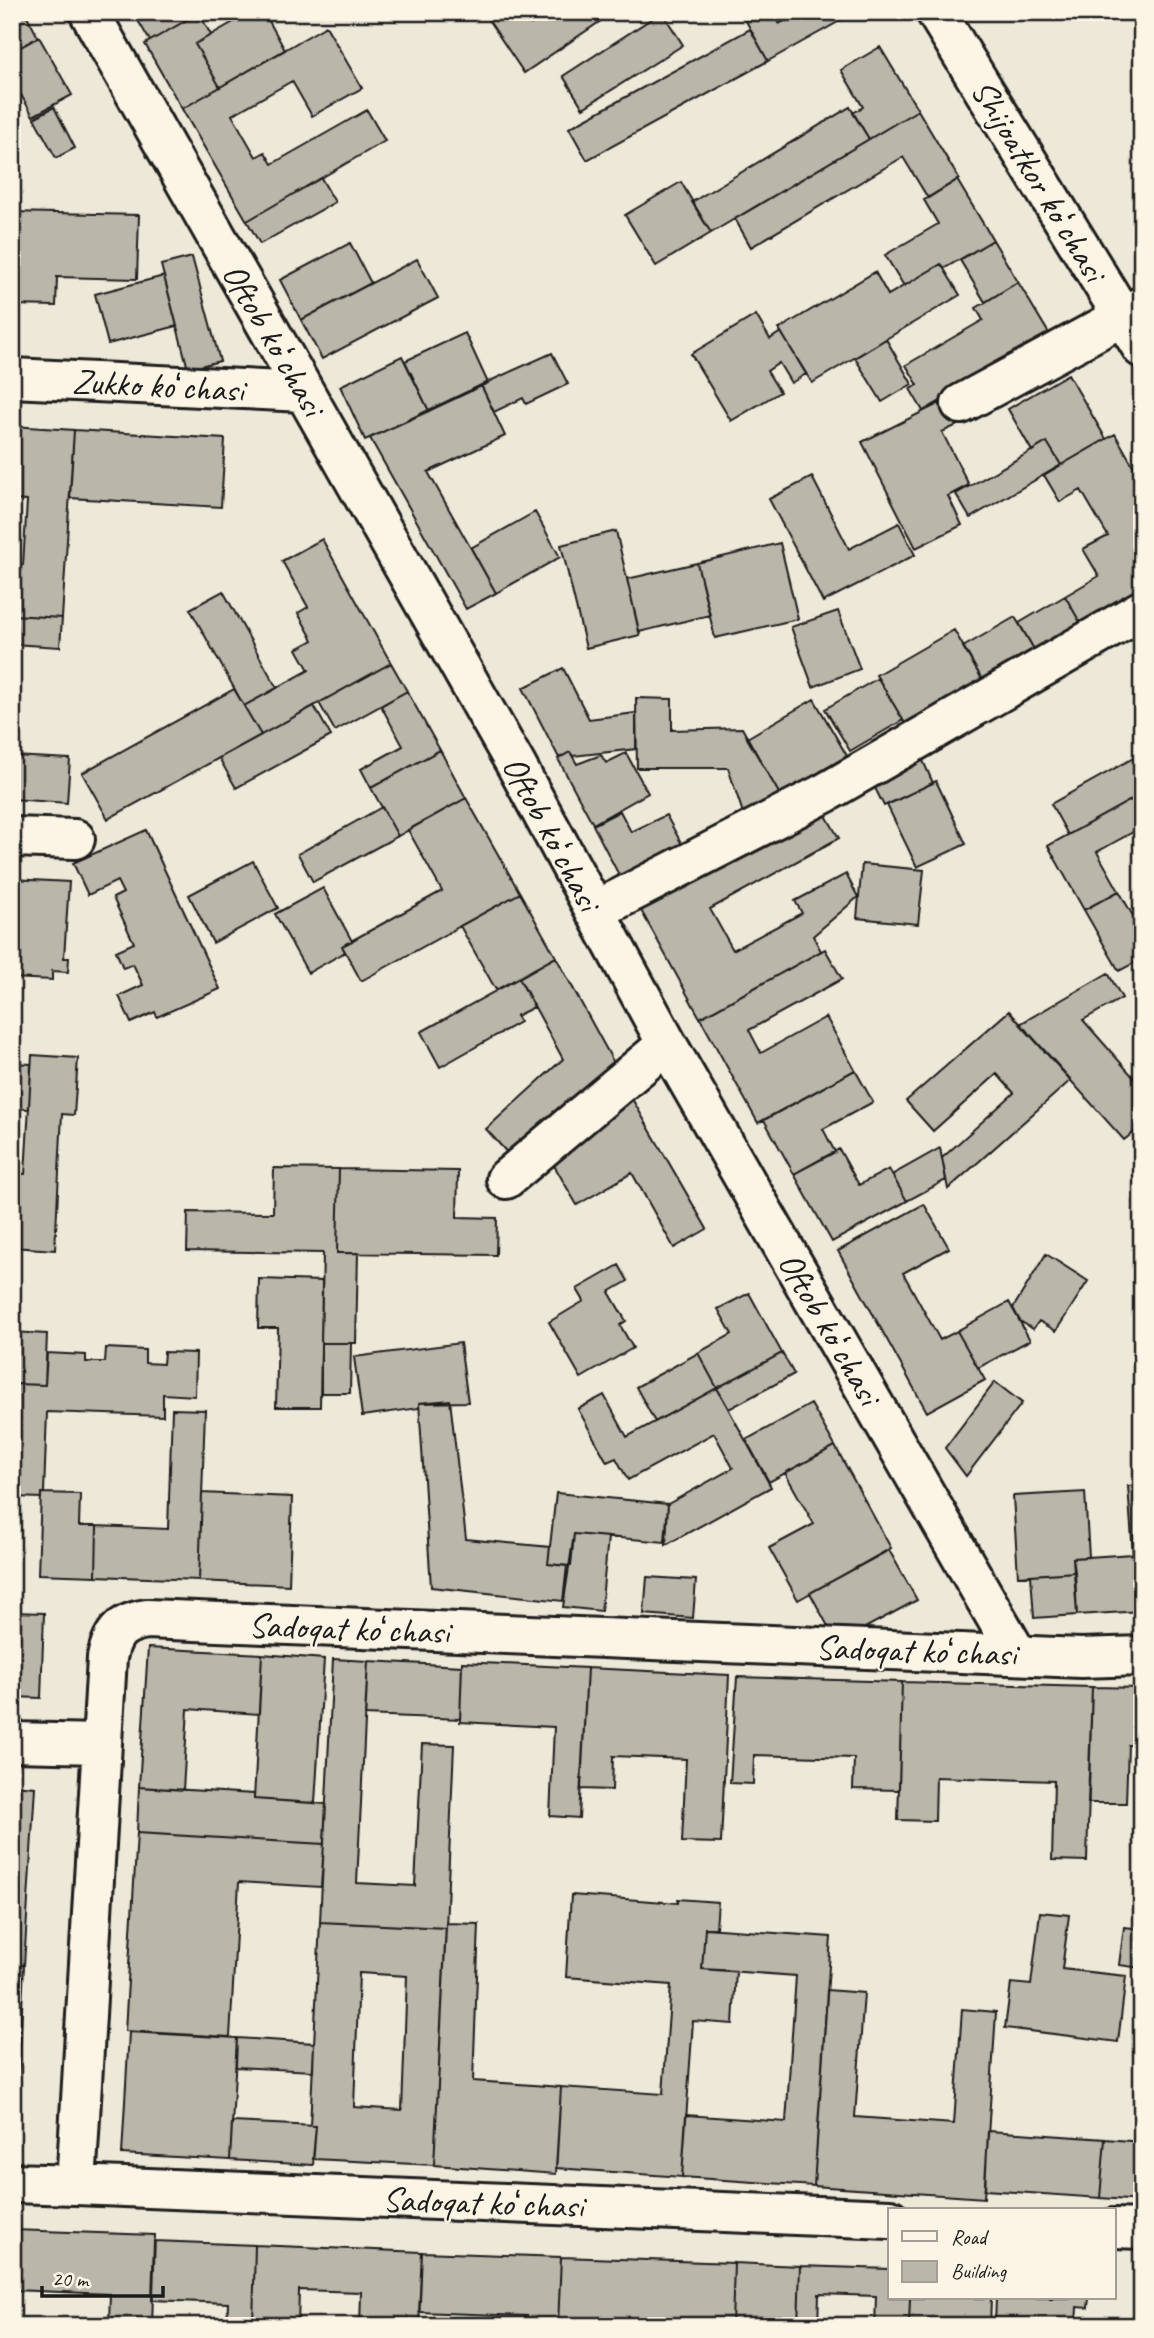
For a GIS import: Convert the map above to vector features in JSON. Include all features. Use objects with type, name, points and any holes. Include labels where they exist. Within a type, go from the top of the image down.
[{"type":"street","name":"Oftob koʻchasi","points":[[89,12],[516,765],[667,1044],[1017,1654]]},
{"type":"street","name":"Shijoatkor koʻchasi","points":[[936,12],[1135,324]]},
{"type":"street","points":[[961,404],[1135,324]]},
{"type":"street","name":"Zukko koʻchasi","points":[[12,378],[304,392]]},
{"type":"street","points":[[595,911],[825,793],[1142,610]]},
{"type":"street","points":[[12,837],[75,839]]},
{"type":"street","points":[[506,1179],[667,1044]]},
{"type":"street","name":"Sadoqat koʻchasi","points":[[76,2185],[100,1744],[110,1641],[118,1628],[130,1622],[147,1619],[1081,1658],[1142,1656]]},
{"type":"street","points":[[12,1742],[100,1744]]},
{"type":"street","name":"Sadoqat koʻchasi","points":[[12,2183],[888,2219]]},
{"type":"street","points":[[1116,2228],[1142,2230]]},
{"type":"building","points":[[12,12],[25,12],[38,37],[12,52]]},
{"type":"building","points":[[133,12],[198,12],[199,13],[150,41]]},
{"type":"building","points":[[251,12],[264,12],[285,50],[220,87],[195,44]]},
{"type":"building","points":[[483,12],[523,12],[531,24],[548,12],[614,12],[524,73]]},
{"type":"building","points":[[662,12],[683,45],[583,108],[563,76]]},
{"type":"building","points":[[741,12],[772,12],[779,24],[801,12],[856,12],[768,61]]},
{"type":"building","points":[[199,13],[211,35],[195,44],[220,87],[182,109],[145,44]]},
{"type":"building","points":[[326,26],[362,88],[312,116],[292,81],[232,115],[256,157],[265,152],[272,164],[367,110],[385,141],[247,221],[182,109]]},
{"type":"building","points":[[750,29],[768,61],[587,160],[569,128]]},
{"type":"building","points":[[39,37],[72,95],[33,116],[12,79],[12,52]]},
{"type":"building","points":[[880,47],[918,110],[869,139],[853,113],[863,107],[841,70]]},
{"type":"building","points":[[54,107],[75,148],[56,158],[34,118]]},
{"type":"building","points":[[850,107],[869,139],[711,233],[692,202]]},
{"type":"building","points":[[918,110],[959,179],[928,198],[903,157],[751,247],[735,219]]},
{"type":"building","points":[[321,178],[335,202],[260,244],[247,221]]},
{"type":"building","points":[[957,180],[993,240],[945,268],[941,264],[904,286],[885,255],[938,224],[924,200]]},
{"type":"building","points":[[681,182],[711,233],[656,266],[625,215]]},
{"type":"building","points":[[12,212],[139,215],[137,279],[57,277],[56,306],[12,305]]},
{"type":"building","points":[[993,240],[1018,282],[985,302],[960,260]]},
{"type":"building","points":[[350,243],[371,283],[301,320],[280,280]]},
{"type":"building","points":[[192,257],[220,361],[188,369],[161,265]]},
{"type":"building","points":[[417,259],[438,298],[322,359],[301,320]]},
{"type":"building","points":[[941,264],[960,295],[812,383],[779,329],[875,272],[888,295]]},
{"type":"building","points":[[164,276],[177,326],[108,344],[95,294]]},
{"type":"building","points":[[1018,282],[1051,337],[923,411],[910,389],[918,385],[906,365],[983,320],[976,308]]},
{"type":"building","points":[[756,315],[770,339],[781,332],[806,374],[791,383],[779,363],[767,371],[780,392],[731,421],[691,354]]},
{"type":"building","points":[[465,333],[488,383],[429,411],[405,361]]},
{"type":"building","points":[[886,339],[912,384],[882,402],[855,358]]},
{"type":"building","points":[[552,353],[568,384],[526,404],[523,398],[494,412],[481,385]]},
{"type":"building","points":[[402,356],[429,411],[365,440],[340,386]]},
{"type":"building","points":[[1068,374],[1106,439],[1061,465],[1047,442],[1032,451],[1008,409]]},
{"type":"building","points":[[481,385],[505,436],[428,472],[496,593],[466,609],[370,438]]},
{"type":"building","points":[[948,399],[960,424],[942,432],[969,485],[948,496],[962,525],[916,548],[862,442]]},
{"type":"building","points":[[12,426],[74,430],[62,618],[12,615],[12,564],[23,565],[27,501],[12,500]]},
{"type":"building","points":[[74,430],[225,439],[221,507],[70,498]]},
{"type":"building","points":[[1115,434],[1142,481],[1142,589],[1081,624],[1065,596],[1099,576],[1083,549],[1108,536],[1081,490],[1060,502],[1044,475]]},
{"type":"building","points":[[1047,442],[1061,465],[970,518],[956,494]]},
{"type":"building","points":[[812,477],[849,549],[899,523],[915,555],[823,602],[769,499]]},
{"type":"building","points":[[535,512],[560,557],[496,593],[471,548]]},
{"type":"building","points":[[616,531],[640,635],[586,648],[561,545]]},
{"type":"building","points":[[322,539],[391,663],[261,735],[244,706],[309,670],[297,649],[313,640],[298,613],[308,607],[282,561]]},
{"type":"building","points":[[780,543],[798,619],[715,638],[697,563]]},
{"type":"building","points":[[697,563],[710,615],[639,632],[627,579]]},
{"type":"building","points":[[223,591],[277,688],[244,706],[190,609]]},
{"type":"building","points":[[1065,596],[1081,624],[1035,651],[1019,623]]},
{"type":"building","points":[[838,611],[860,669],[813,687],[791,627]]},
{"type":"building","points":[[12,615],[62,618],[60,647],[12,644]]},
{"type":"building","points":[[1015,617],[1035,651],[983,681],[963,647]]},
{"type":"building","points":[[954,630],[983,681],[906,725],[876,675]]},
{"type":"building","points":[[391,663],[407,691],[335,731],[319,703]]},
{"type":"building","points":[[563,668],[589,719],[636,713],[636,749],[573,756],[570,752],[559,758],[523,688]]},
{"type":"building","points":[[878,678],[903,720],[850,751],[825,709]]},
{"type":"building","points":[[234,689],[261,735],[108,819],[82,773]]},
{"type":"building","points":[[407,691],[440,750],[371,788],[361,769],[403,746],[381,706]]},
{"type":"building","points":[[636,698],[672,699],[672,730],[742,728],[780,795],[744,816],[728,768],[637,768]]},
{"type":"building","points":[[814,699],[847,756],[780,795],[747,738]]},
{"type":"building","points":[[314,706],[331,736],[236,788],[219,758]]},
{"type":"building","points":[[440,750],[466,798],[398,836],[371,788]]},
{"type":"building","points":[[570,752],[577,764],[601,755],[606,763],[626,753],[648,793],[593,824],[558,759]]},
{"type":"building","points":[[920,754],[933,783],[884,806],[870,778]]},
{"type":"building","points":[[12,756],[70,759],[67,803],[12,799]]},
{"type":"building","points":[[1137,756],[1142,764],[1142,794],[1068,835],[1051,804]]},
{"type":"building","points":[[936,781],[966,844],[917,867],[887,805]]},
{"type":"building","points":[[1136,797],[1142,808],[1142,827],[1097,852],[1119,891],[1084,910],[1048,846]]},
{"type":"building","points":[[466,798],[520,893],[361,981],[342,946],[442,891],[408,830]]},
{"type":"building","points":[[820,805],[839,838],[710,909],[733,950],[802,913],[795,901],[846,874],[858,897],[813,936],[821,951],[700,1018],[638,905]]},
{"type":"building","points":[[382,807],[398,836],[313,882],[298,854]]},
{"type":"building","points":[[620,811],[631,832],[666,815],[684,848],[622,881],[593,825]]},
{"type":"building","points":[[146,830],[220,989],[157,1017],[155,1012],[131,1023],[119,996],[143,985],[133,964],[123,968],[116,951],[134,943],[113,898],[123,893],[117,881],[88,895],[73,863]]},
{"type":"building","points":[[253,861],[278,908],[213,943],[189,895]]},
{"type":"building","points":[[862,864],[924,870],[918,924],[857,918]]},
{"type":"building","points":[[12,879],[69,882],[64,958],[69,958],[68,972],[52,971],[52,980],[12,978]]},
{"type":"building","points":[[323,888],[352,941],[342,946],[345,952],[308,973],[275,914]]},
{"type":"building","points":[[1119,891],[1142,932],[1142,959],[1119,971],[1084,910]]},
{"type":"building","points":[[520,893],[556,957],[496,990],[460,926]]},
{"type":"building","points":[[825,949],[842,979],[749,1030],[761,1053],[826,1017],[855,1070],[758,1123],[700,1018]]},
{"type":"building","points":[[556,957],[614,1063],[511,1157],[486,1129],[563,1059],[519,978]]},
{"type":"building","points":[[1108,973],[1122,998],[1083,1020],[1134,1078],[1142,1072],[1142,1126],[1124,1140],[1020,1024]]},
{"type":"building","points":[[519,978],[534,1007],[516,1016],[520,1022],[440,1067],[421,1032]]},
{"type":"building","points":[[1009,1011],[1071,1080],[948,1189],[942,1158],[1014,1093],[997,1074],[933,1131],[906,1101]]},
{"type":"building","points":[[32,1055],[78,1058],[74,1115],[62,1114],[55,1250],[12,1247],[12,1173],[25,1174]]},
{"type":"building","points":[[12,1063],[31,1064],[29,1109],[12,1108]]},
{"type":"building","points":[[855,1070],[873,1102],[823,1129],[835,1152],[794,1174],[764,1120]]},
{"type":"building","points":[[631,1097],[707,1229],[674,1248],[632,1173],[577,1205],[548,1155]]},
{"type":"building","points":[[940,1148],[946,1180],[907,1201],[892,1175]]},
{"type":"building","points":[[839,1149],[859,1185],[889,1169],[907,1201],[832,1242],[794,1174]]},
{"type":"building","points":[[274,1168],[339,1169],[337,1253],[358,1253],[356,1343],[321,1343],[323,1253],[187,1251],[188,1212],[273,1213]]},
{"type":"building","points":[[339,1169],[458,1171],[457,1217],[497,1218],[496,1255],[337,1253]]},
{"type":"building","points":[[924,1204],[949,1248],[903,1273],[940,1340],[957,1331],[985,1380],[927,1412],[838,1251]]},
{"type":"building","points":[[1046,1254],[1088,1281],[1056,1331],[1039,1321],[1033,1329],[1020,1321],[1013,1308]]},
{"type":"building","points":[[619,1265],[628,1281],[609,1292],[626,1321],[620,1325],[633,1348],[581,1378],[549,1322],[584,1301],[577,1289]]},
{"type":"building","points":[[259,1279],[322,1281],[320,1407],[276,1407],[278,1328],[258,1328]]},
{"type":"building","points":[[749,1293],[782,1353],[717,1388],[698,1353],[732,1334],[718,1309]]},
{"type":"building","points":[[1009,1302],[1030,1340],[978,1368],[957,1331]]},
{"type":"building","points":[[12,1332],[47,1334],[45,1385],[12,1384]]},
{"type":"building","points":[[321,1343],[351,1343],[350,1393],[321,1393]]},
{"type":"building","points":[[460,1343],[468,1402],[419,1403],[419,1408],[362,1416],[354,1357]]},
{"type":"building","points":[[106,1348],[145,1350],[145,1363],[163,1364],[164,1352],[196,1353],[195,1396],[163,1394],[163,1416],[47,1412],[44,1493],[41,1493],[41,1498],[14,1497],[17,1384],[45,1385],[47,1353],[86,1355],[86,1362],[105,1362]]},
{"type":"building","points":[[698,1353],[717,1388],[655,1422],[636,1387]]},
{"type":"building","points":[[782,1353],[794,1374],[729,1409],[717,1388]]},
{"type":"building","points":[[995,1382],[1022,1403],[966,1476],[945,1448]]},
{"type":"building","points":[[717,1388],[771,1487],[666,1545],[668,1504],[733,1468],[714,1433],[628,1480],[616,1458],[607,1462],[578,1409],[604,1395],[627,1437]]},
{"type":"building","points":[[450,1400],[466,1539],[550,1547],[548,1564],[567,1566],[563,1601],[431,1587],[419,1403]]},
{"type":"building","points":[[811,1404],[835,1446],[769,1482],[746,1440]]},
{"type":"building","points":[[172,1409],[205,1410],[199,1580],[96,1576],[97,1526],[168,1529]]},
{"type":"building","points":[[835,1446],[891,1548],[798,1600],[769,1548],[814,1524],[785,1473]]},
{"type":"building","points":[[1142,1485],[1142,1554],[1133,1554],[1128,1486]]},
{"type":"building","points":[[1085,1492],[1089,1557],[1073,1558],[1075,1572],[1018,1576],[1013,1496]]},
{"type":"building","points":[[41,1493],[80,1494],[79,1526],[97,1526],[96,1576],[38,1574]]},
{"type":"building","points":[[202,1493],[292,1497],[289,1585],[199,1581]]},
{"type":"building","points":[[556,1493],[668,1504],[665,1542],[574,1534],[571,1566],[548,1564]]},
{"type":"building","points":[[574,1534],[608,1537],[601,1611],[563,1607]]},
{"type":"building","points":[[889,1550],[917,1600],[837,1643],[810,1593]]},
{"type":"building","points":[[1142,1554],[1142,1611],[1077,1615],[1073,1558]]},
{"type":"building","points":[[1075,1572],[1077,1615],[1034,1618],[1031,1575]]},
{"type":"building","points":[[647,1577],[696,1580],[693,1618],[644,1614]]},
{"type":"building","points":[[12,1612],[44,1613],[41,1698],[12,1697]]},
{"type":"building","points":[[148,1648],[262,1654],[259,1714],[188,1709],[183,1790],[139,1787]]},
{"type":"building","points":[[262,1654],[324,1659],[315,1803],[254,1799]]},
{"type":"building","points":[[333,1659],[368,1661],[357,1883],[415,1886],[422,1744],[454,1745],[446,1928],[320,1922]]},
{"type":"building","points":[[368,1661],[462,1666],[460,1719],[365,1715]]},
{"type":"building","points":[[462,1662],[587,1668],[579,1818],[550,1816],[554,1727],[460,1722]]},
{"type":"building","points":[[587,1668],[729,1675],[721,1843],[682,1842],[686,1759],[613,1756],[612,1790],[581,1789]]},
{"type":"building","points":[[737,1677],[902,1682],[899,1790],[853,1789],[854,1758],[754,1755],[753,1784],[730,1783]]},
{"type":"building","points":[[902,1682],[1092,1687],[1087,1861],[1052,1860],[1054,1781],[936,1777],[935,1821],[898,1820]]},
{"type":"building","points":[[1092,1687],[1142,1688],[1142,1745],[1128,1745],[1126,1803],[1088,1803]]},
{"type":"building","points":[[12,1785],[35,1787],[24,1965],[12,1965]]},
{"type":"building","points":[[139,1787],[254,1794],[254,1799],[326,1804],[324,1844],[137,1833]]},
{"type":"building","points":[[137,1833],[324,1844],[321,1887],[239,1882],[230,2037],[125,2031]]},
{"type":"building","points":[[571,1895],[678,1903],[678,1899],[718,1902],[716,1928],[705,1928],[702,1969],[736,1971],[733,2024],[693,2021],[682,2177],[556,2168],[561,2087],[663,2094],[671,1985],[566,1977]]},
{"type":"building","points":[[1040,1912],[1069,1915],[1062,1969],[1126,1976],[1118,2042],[1005,2028],[1011,1983],[1031,1985]]},
{"type":"building","points":[[320,1922],[446,1928],[434,2165],[313,2159],[316,2126],[310,2126]],"holes":[[[359,1973],[407,1976],[402,2110],[354,2107]]]},
{"type":"building","points":[[446,1923],[479,1924],[473,2081],[561,2087],[556,2174],[434,2165]]},
{"type":"building","points":[[1124,1927],[1142,1929],[1142,1968],[1119,1965]]},
{"type":"building","points":[[705,1928],[831,1937],[814,2186],[682,2177],[686,2115],[786,2122],[796,1976],[702,1969]]},
{"type":"building","points":[[12,1965],[24,1965],[21,2030],[12,2030]]},
{"type":"building","points":[[827,1990],[864,1993],[855,2117],[954,2124],[962,2009],[996,2012],[984,2198],[814,2186]]},
{"type":"building","points":[[12,2030],[21,2030],[14,2153],[12,2153]]},
{"type":"building","points":[[129,2032],[237,2038],[230,2160],[122,2154]]},
{"type":"building","points":[[237,2038],[314,2043],[313,2071],[236,2067]]},
{"type":"building","points":[[232,2122],[316,2126],[313,2165],[230,2160]]},
{"type":"building","points":[[988,2131],[1105,2139],[1100,2198],[985,2190]]},
{"type":"building","points":[[1105,2139],[1142,2142],[1142,2201],[1100,2198]]},
{"type":"building","points":[[13,2230],[155,2235],[152,2326],[89,2326],[90,2321],[109,2322],[110,2294],[12,2290]]},
{"type":"building","points":[[154,2241],[255,2245],[253,2326],[227,2326],[228,2303],[152,2300]]},
{"type":"building","points":[[255,2245],[422,2252],[419,2326],[360,2326],[361,2292],[299,2290],[298,2326],[253,2326]]},
{"type":"building","points":[[422,2252],[561,2257],[558,2326],[527,2326],[527,2316],[419,2312]]},
{"type":"building","points":[[561,2257],[734,2263],[732,2325],[633,2322],[633,2326],[558,2326]]},
{"type":"building","points":[[734,2263],[800,2266],[798,2326],[707,2326],[732,2325]]},
{"type":"building","points":[[800,2266],[888,2269],[888,2300],[910,2300],[909,2326],[875,2326],[876,2296],[819,2294],[818,2326],[798,2326]]},
{"type":"building","points":[[910,2300],[991,2300],[990,2326],[909,2326]]},
{"type":"building","points":[[996,2300],[1089,2300],[1088,2308],[1077,2307],[1076,2326],[1019,2323],[1019,2326],[995,2326]]}]
